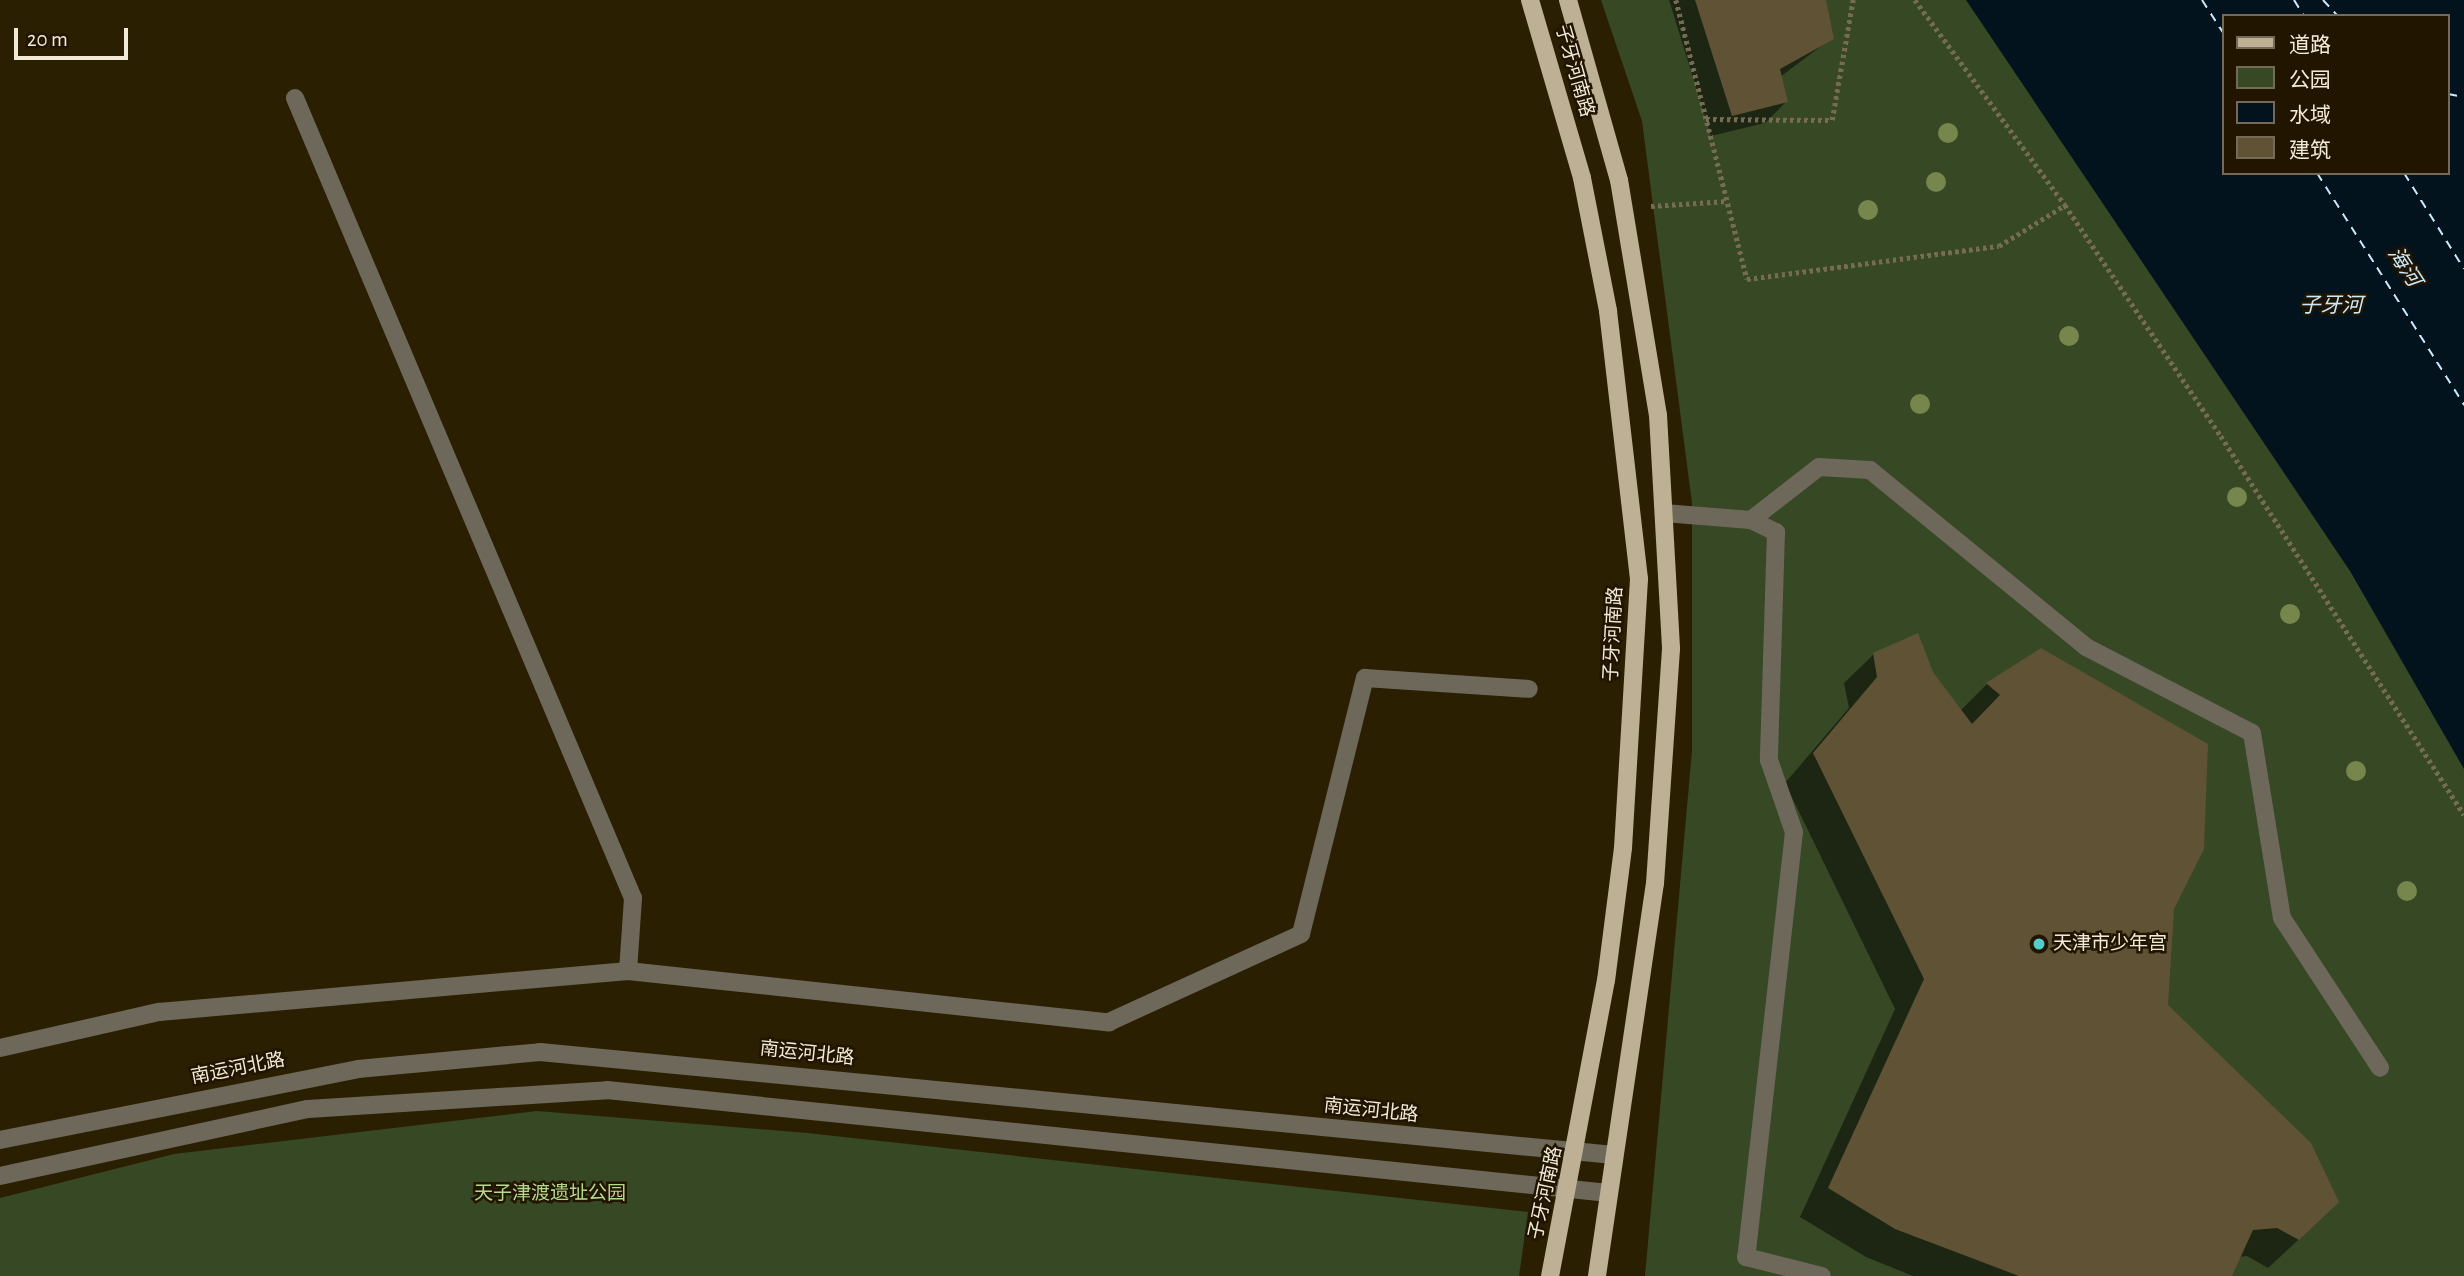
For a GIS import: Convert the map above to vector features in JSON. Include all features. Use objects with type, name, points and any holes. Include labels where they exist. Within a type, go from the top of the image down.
[{"type":"main road","name":"子牙河南路","points":[[1530,0],[1582,178],[1608,311],[1639,579],[1623,848],[1577,1153],[1567,1188],[1550,1276]]},
{"type":"main road","name":"子牙河南路","points":[[1568,0],[1624,208],[1658,415],[1671,649],[1655,884],[1597,1276]]},
{"type":"street","points":[[295,98],[633,898],[628,971]]},
{"type":"street","points":[[1751,520],[1819,467],[1870,470],[2086,647],[2252,733],[2282,918],[2380,1068]]},
{"type":"street","points":[[1664,513],[1751,520],[1776,532],[1769,760],[1794,832],[1746,1257],[1822,1276]]},
{"type":"street","points":[[0,1048],[159,1012],[628,971],[1109,1022],[1301,934],[1365,678],[1530,689]]},
{"type":"street","name":"南运河北路","points":[[0,1140],[358,1069],[540,1052],[1614,1155]]},
{"type":"street","points":[[0,1176],[308,1110],[607,1090],[1609,1193]]},
{"type":"path","points":[[1676,0],[1747,279],[1999,246],[2065,205]]},
{"type":"path","points":[[1706,119],[1832,120],[1853,0]]},
{"type":"path","points":[[1914,0],[2065,205],[2464,814]]},
{"type":"path","points":[[1624,208],[1727,201]]},
{"type":"green space","points":[[1601,0],[2464,0],[2464,1276],[1645,1276],[1692,751],[1692,503],[1642,121]]},
{"type":"green space","name":"天子津渡遗址公园","points":[[537,1111],[807,1133],[1528,1212],[1519,1276],[0,1276],[0,1198],[174,1154]]},
{"type":"water","name":"子牙河","points":[[1966,0],[2464,0],[2464,769],[2350,571]]},
{"type":"building","points":[[1695,0],[1826,0],[1834,39],[1780,69],[1788,102],[1732,116]]},
{"type":"building","name":"天津市少年宫","points":[[1918,633],[1933,672],[1972,724],[2000,695],[1986,683],[2041,648],[2208,744],[2204,849],[2174,909],[2168,1005],[2311,1143],[2339,1202],[2299,1240],[2277,1228],[2253,1230],[2232,1276],[2019,1276],[1895,1229],[1828,1188],[1924,979],[1813,753],[1877,677],[1873,653]]},
{"type":"ferry route","points":[[2202,0],[2222,31]]},
{"type":"ferry route","points":[[2294,0],[2303,14]]},
{"type":"ferry route","points":[[2323,0],[2336,14]]},
{"type":"ferry route","points":[[2450,94],[2464,97]]},
{"type":"ferry route","points":[[2318,175],[2464,405]]},
{"type":"ferry route","points":[[2405,175],[2464,269]]},
{"type":"place","name":"天津市少年宫","points":[[2039,944]]},
{"type":"water label","name":"海河","points":[[2404,267]]}]
